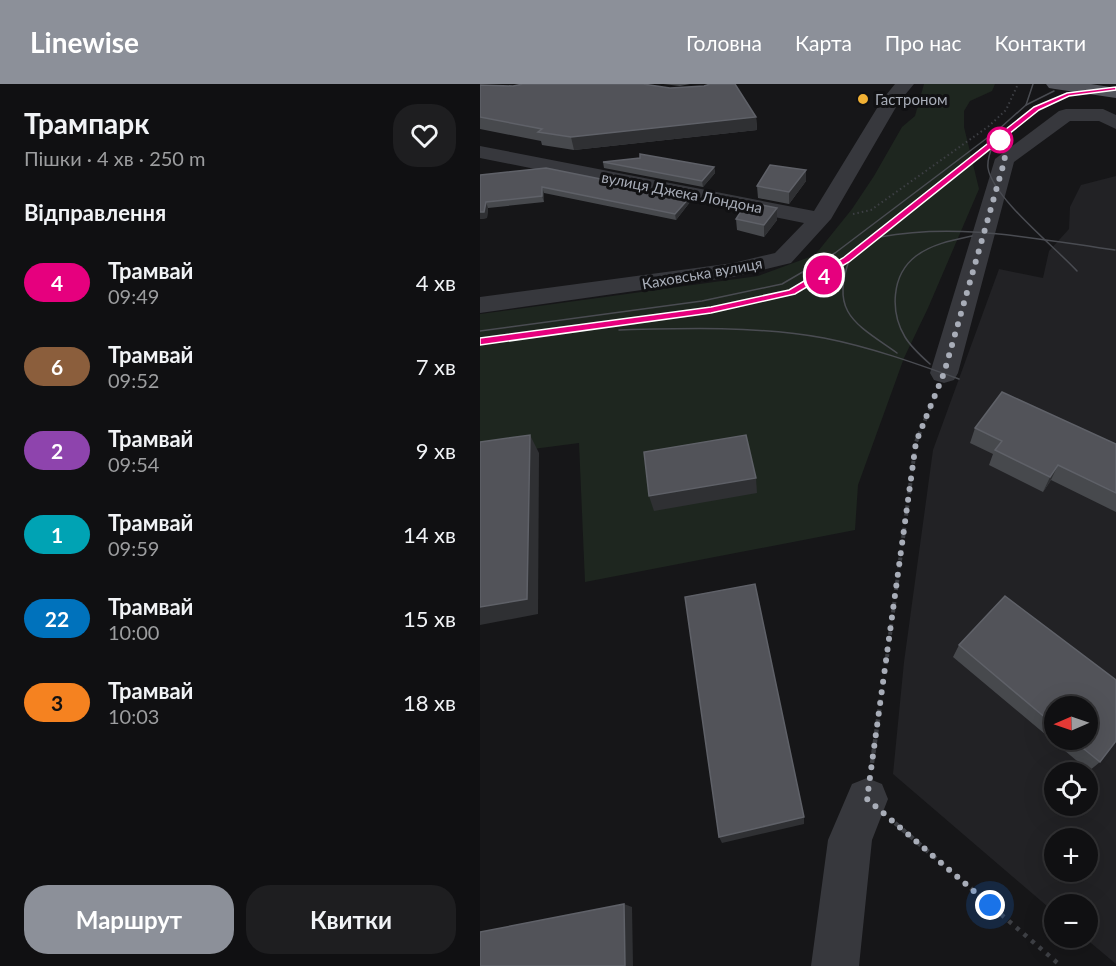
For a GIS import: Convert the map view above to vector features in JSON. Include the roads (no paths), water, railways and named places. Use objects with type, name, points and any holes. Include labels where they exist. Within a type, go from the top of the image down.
[{"type":"main road","points":[[1055,84],[1112,92]]},
{"type":"street","name":"Каховська вулиця","points":[[480,305],[733,270],[783,258],[820,219],[891,100],[905,84]]},
{"type":"street","points":[[944,373],[1005,159],[1066,115],[1110,119],[1112,92]]},
{"type":"street","name":"вулиця Джека Лондона","points":[[480,152],[820,219]]},
{"type":"street","name":"вулиця Джека Лондона","points":[[490,174],[522,171],[545,164]]},
{"type":"street","points":[[835,966],[850,840],[867,799]]},
{"type":"tram line","points":[[1026,105],[1033,84]]},
{"type":"tram line","points":[[480,342],[711,310],[792,293],[846,260],[1036,109],[1067,95],[1116,89]]},
{"type":"tram line","name":"4","points":[[480,341],[562,332],[711,310],[792,292],[846,260],[1036,109],[1049,101],[1067,95],[1116,89]]},
{"type":"tram line","points":[[1026,105],[1054,91]]},
{"type":"tram line","points":[[480,331],[702,301],[782,284],[835,253],[999,129],[1026,105]]},
{"type":"tram line","points":[[993,145],[988,159],[992,180],[1026,222],[1044,240]]},
{"type":"tram line","points":[[880,237],[939,231],[1044,240]]},
{"type":"tram line","points":[[930,364],[910,344],[900,327],[895,305],[898,283],[908,264],[922,252],[943,243],[972,236]]},
{"type":"tram line","points":[[1044,240],[1115,250]]},
{"type":"tram line","points":[[1044,240],[1077,271]]},
{"type":"tram line","points":[[850,258],[844,277],[845,305],[859,325],[897,353]]},
{"type":"tram line","points":[[619,330],[722,329],[798,334],[858,346],[959,379]]},
{"type":"place","name":"Гастроном","points":[[863,99]]}]
